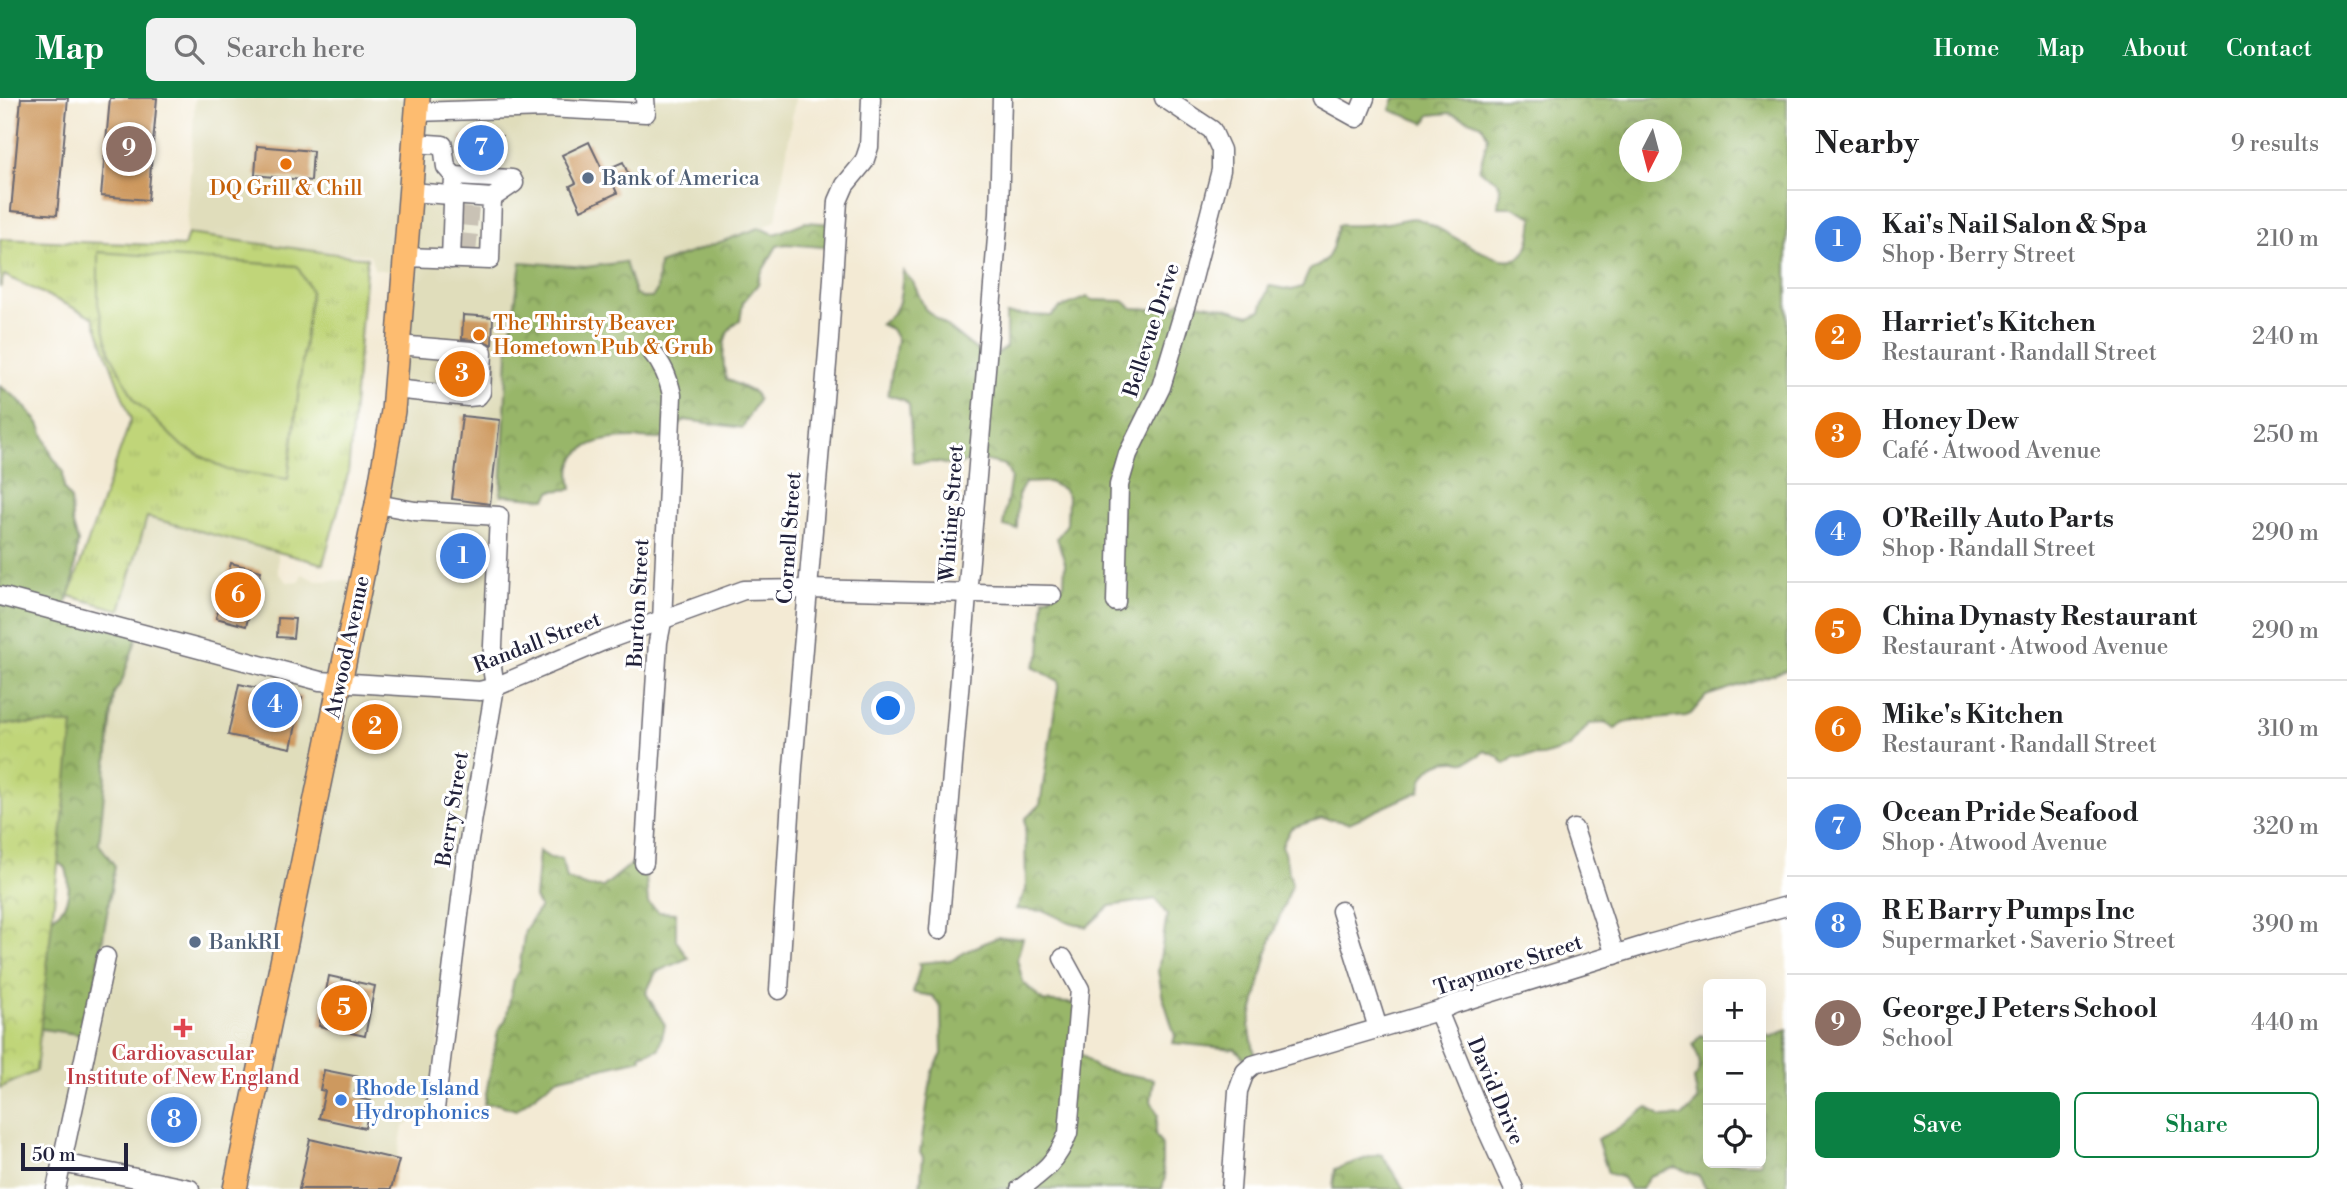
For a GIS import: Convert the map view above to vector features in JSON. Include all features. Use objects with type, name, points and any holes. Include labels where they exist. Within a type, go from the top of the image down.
[{"type":"main road","name":"Atwood Avenue","points":[[235,1189],[377,505],[395,389],[417,105]]},
{"type":"street","points":[[417,105],[547,108],[646,114],[645,98]]},
{"type":"street","name":"Cornell Street","points":[[779,990],[793,767],[838,201],[845,185],[864,162],[869,147],[871,98]]},
{"type":"street","name":"Whiting Street","points":[[939,930],[999,215],[1002,98]]},
{"type":"street","name":"Bellevue Drive","points":[[1116,602],[1119,485],[1128,454],[1161,387],[1189,294],[1222,160],[1212,130],[1164,98]]},
{"type":"street","points":[[1321,98],[1357,118],[1364,98]]},
{"type":"street","points":[[414,144],[443,145],[446,167],[454,176],[457,216],[454,248]]},
{"type":"street","points":[[410,192],[492,198],[514,183],[512,179],[454,176]]},
{"type":"street","points":[[405,257],[454,248],[490,260],[484,244],[486,218],[492,198]]},
{"type":"street","points":[[395,389],[478,396],[481,392],[484,352],[398,345]]},
{"type":"street","name":"Burton Street","points":[[645,863],[658,642],[662,619],[672,395],[667,373],[651,351]]},
{"type":"street","name":"Berry Street","points":[[377,505],[415,511],[499,516],[492,667],[495,687],[466,858],[435,1109]]},
{"type":"street","name":"Randall Street","points":[[0,596],[320,681],[480,691],[601,642],[744,590],[1052,595]]},
{"type":"street","points":[[1574,830],[1615,954]]},
{"type":"street","name":"Traymore Street","points":[[1231,1189],[1238,1091],[1245,1072],[1253,1065],[1437,1011],[1615,954],[1787,906]]},
{"type":"street","points":[[1341,911],[1378,1028]]},
{"type":"street","points":[[56,1189],[106,957]]},
{"type":"street","points":[[1020,1189],[1048,1169],[1060,1153],[1068,1133],[1080,989],[1063,958]]},
{"type":"street","name":"David Drive","points":[[1437,1011],[1514,1189]]},
{"type":"street","points":[[62,1163],[190,1189]]},
{"type":"shaded area","points":[[195,98],[795,98],[776,220],[657,290],[652,298],[641,298],[635,293],[625,262],[586,267],[522,262],[500,491],[491,659],[430,1104],[403,1128],[392,1189],[0,1189],[0,1030],[99,845],[114,692],[122,681],[114,627],[139,521],[145,514],[278,552],[278,573],[287,582],[299,581],[302,574],[316,581],[358,580],[402,273],[374,269],[370,255],[186,239]]},
{"type":"green space","points":[[1394,98],[1787,98],[1787,670],[1706,696],[1691,714],[1686,716],[1625,722],[1615,729],[1605,723],[1589,724],[1569,748],[1543,756],[1514,757],[1505,764],[1497,756],[1485,751],[1464,762],[1440,763],[1426,773],[1420,791],[1349,823],[1322,818],[1291,828],[1282,845],[1292,884],[1269,945],[1249,1026],[1255,1055],[1246,1060],[1235,1049],[1173,1043],[1175,1036],[1158,971],[1167,915],[1156,899],[1110,906],[1087,927],[1045,911],[1016,909],[1026,890],[1025,819],[1040,805],[1059,681],[1033,667],[1040,654],[1044,598],[1056,593],[1064,584],[1065,563],[1057,538],[1067,524],[1068,496],[1063,489],[1049,482],[1025,483],[1018,495],[1017,529],[1003,526],[1011,477],[1005,465],[978,459],[953,466],[937,462],[913,463],[909,405],[904,400],[888,395],[897,340],[891,329],[880,324],[897,308],[903,271],[913,282],[925,309],[983,355],[994,356],[1006,347],[1006,314],[1051,316],[1060,308],[1087,297],[1092,300],[1123,301],[1133,308],[1170,310],[1189,294],[1197,303],[1249,315],[1261,310],[1269,286],[1292,290],[1302,287],[1310,269],[1327,258],[1338,225],[1375,224],[1415,218],[1488,255],[1515,259],[1524,253],[1530,240],[1533,217],[1513,207],[1498,207],[1500,189],[1497,181],[1479,170],[1488,137],[1482,125],[1450,113],[1430,115],[1425,123],[1390,110]]},
{"type":"green space","points":[[805,222],[835,224],[834,248],[786,244],[777,246],[760,275],[758,284],[743,302],[740,321],[733,325],[726,338],[723,355],[726,379],[755,393],[758,400],[742,428],[685,420],[662,439],[624,438],[598,442],[577,455],[570,468],[572,489],[551,491],[546,499],[501,495],[508,353],[521,262],[586,267],[625,262],[635,293],[641,298],[652,298],[657,290],[659,264],[759,228],[775,234]]},
{"type":"green space","points":[[188,234],[367,258],[348,474],[323,564],[147,517],[120,610],[69,596],[131,419],[93,317],[4,275],[0,288],[0,239],[184,246]]},
{"type":"green space","points":[[98,252],[297,266],[311,291],[288,479],[227,470],[182,446],[135,401],[110,353],[98,304]]},
{"type":"green space","points":[[0,386],[17,398],[39,423],[52,456],[63,471],[64,489],[71,500],[72,521],[78,542],[72,588],[62,613],[137,637],[122,681],[114,693],[99,844],[115,866],[87,1032],[83,1035],[21,1026],[0,977],[14,948],[62,908],[69,885],[66,868],[55,861],[0,843]]},
{"type":"green space","points":[[0,724],[73,724],[36,1071],[0,1088]]},
{"type":"green space","points":[[539,851],[550,858],[562,859],[567,879],[588,887],[603,887],[634,862],[646,877],[648,903],[659,912],[676,913],[676,940],[688,958],[656,972],[646,993],[665,1025],[659,1049],[640,1055],[641,1059],[556,1079],[516,1110],[497,1104],[484,1104],[498,1031],[506,1019],[514,979],[519,970],[525,930],[540,907],[535,898]]},
{"type":"green space","points":[[998,937],[1023,938],[1017,959],[1023,982],[1043,1001],[1079,1004],[1076,1050],[1098,1069],[1154,1079],[1151,1101],[1158,1115],[1155,1134],[1162,1145],[1165,1177],[1162,1189],[920,1189],[923,1157],[920,1153],[932,1072],[942,1054],[941,1009],[933,996],[913,993],[920,967],[918,963],[952,960]]},
{"type":"green space","points":[[1787,1030],[1787,1189],[1706,1189],[1699,1176],[1676,1167],[1650,1176],[1641,1189],[1630,1189],[1623,1178],[1608,1173],[1597,1139],[1614,1131],[1648,1107],[1661,1117],[1683,1116],[1698,1101],[1694,1079],[1700,1062],[1693,1044],[1701,1035],[1703,1168],[1766,1168],[1766,1034],[1771,1037]]},
{"type":"green space","points":[[1378,1154],[1382,1155],[1404,1189],[1333,1189],[1335,1169]]},
{"type":"building","points":[[21,98],[68,98],[57,215],[11,211]]},
{"type":"building","points":[[110,98],[157,98],[148,200],[101,196]]},
{"type":"building","points":[[461,136],[502,136],[501,160],[461,159]]},
{"type":"building","points":[[589,142],[603,171],[623,162],[629,176],[613,184],[617,193],[581,210],[570,186],[576,183],[562,155]]},
{"type":"building","points":[[257,146],[313,151],[311,181],[255,175]]},
{"type":"building","points":[[463,315],[493,317],[492,345],[484,341],[462,339]]},
{"type":"building","points":[[453,361],[471,362],[470,385],[450,384]]},
{"type":"building","points":[[462,416],[500,420],[490,504],[452,499]]},
{"type":"building","points":[[231,563],[261,571],[246,626],[216,618]]},
{"type":"building","points":[[278,618],[295,619],[293,638],[277,637]]},
{"type":"building","points":[[239,684],[302,697],[291,748],[228,735]]},
{"type":"building","points":[[329,976],[375,986],[365,1036],[319,1026]]},
{"type":"building","points":[[324,1070],[359,1077],[354,1097],[371,1101],[365,1128],[319,1118],[325,1091],[320,1090]]},
{"type":"building","points":[[310,1139],[399,1160],[391,1189],[299,1189]]},
{"type":"tunnel","points":[[460,216],[480,218]]},
{"type":"tunnel","points":[[459,242],[478,244]]},
{"type":"place","name":"Ocean Pride Seafood","points":[[481,148]]},
{"type":"place","name":"George J Peters School","points":[[129,149]]},
{"type":"place","name":"DQ Grill & Chill","points":[[286,164]]},
{"type":"place","name":"Bank of America","points":[[588,178]]},
{"type":"place","name":"The Thirsty Beaver Hometown Pub & Grub","points":[[479,335]]},
{"type":"place","name":"Honey Dew","points":[[462,374]]},
{"type":"place","name":"Kai's Nail Salon & Spa","points":[[463,556]]},
{"type":"place","name":"Mike's Kitchen","points":[[238,595]]},
{"type":"place","name":"O'Reilly Auto Parts","points":[[275,705]]},
{"type":"place","name":"Harriet's Kitchen","points":[[375,727]]},
{"type":"place","name":"BankRI","points":[[195,942]]},
{"type":"place","name":"China Dynasty Restaurant","points":[[344,1008]]},
{"type":"place","name":"Cardiovascular Institute of New England","points":[[183,1028]]},
{"type":"place","name":"Rhode Island Hydrophonics","points":[[341,1100]]},
{"type":"place","name":"R E Barry Pumps Inc","points":[[174,1120]]}]
